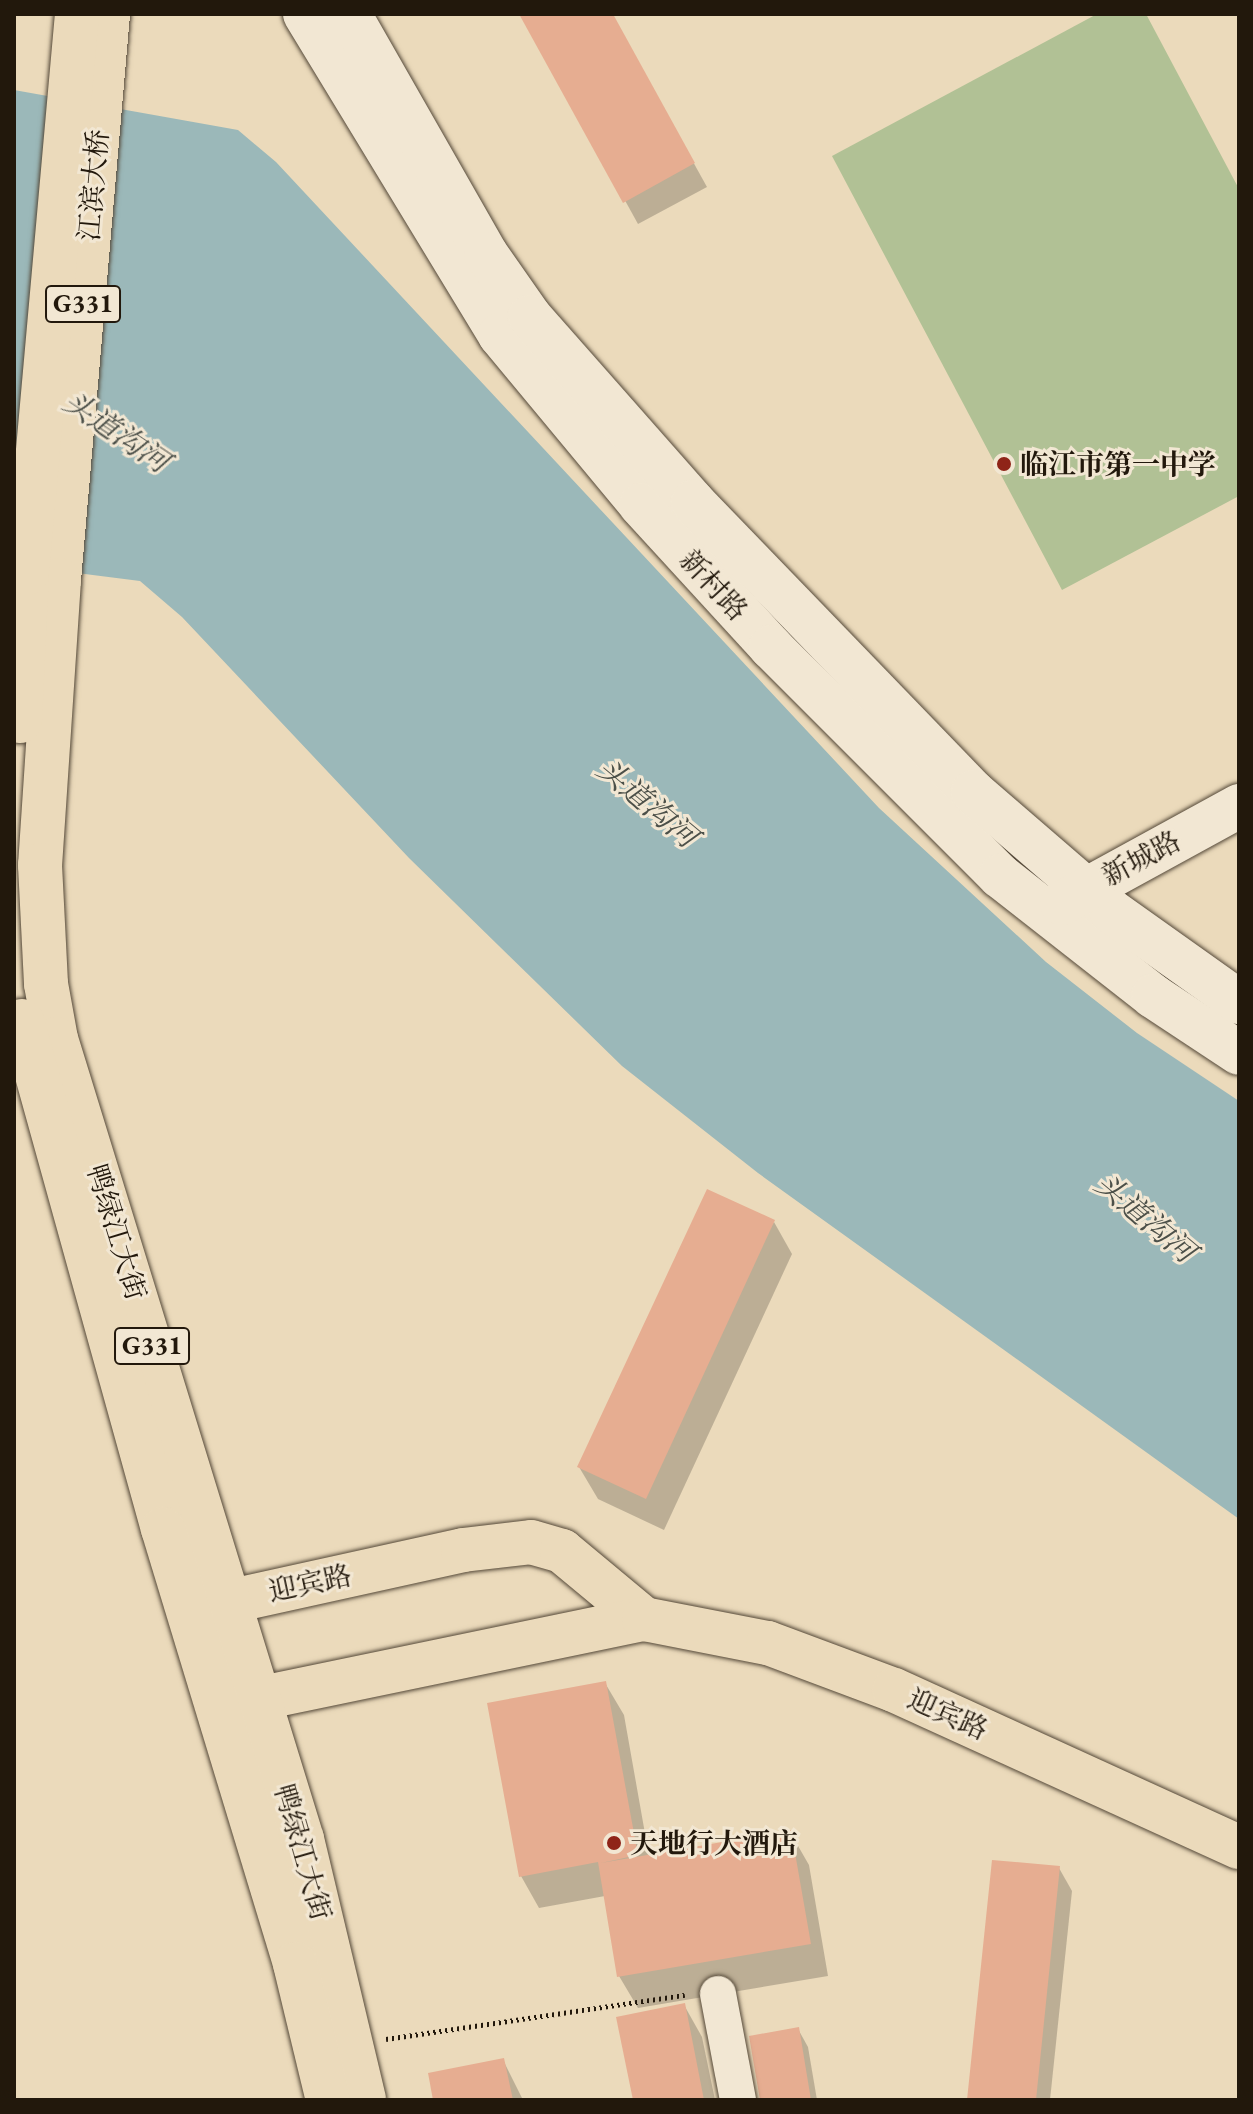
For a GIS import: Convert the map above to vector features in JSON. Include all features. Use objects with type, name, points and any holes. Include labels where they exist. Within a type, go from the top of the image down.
[{"type":"main road","name":"江滨大桥","points":[[43,576],[92,20]]},
{"type":"main road","name":"G331","points":[[14,867],[43,576]]},
{"type":"main road","name":"鸭绿江大街","points":[[43,576],[40,865],[46,984],[56,1039],[208,1606]]},
{"type":"main road","name":"鸭绿江大街","points":[[14,950],[18,998],[39,1092],[238,1703],[328,2100]]},
{"type":"main road","name":"迎宾路","points":[[208,1606],[463,1550],[531,1542],[562,1551],[644,1619]]},
{"type":"main road","name":"迎宾路","points":[[238,1703],[644,1619],[768,1643],[894,1690],[1239,1847]]},
{"type":"main road","name":"鸭绿江大街","points":[[238,1703],[305,1852],[364,2100]]},
{"type":"street","name":"新村路","points":[[305,14],[438,239],[500,335],[564,418],[771,647],[1000,876],[1046,914],[1239,1053]]},
{"type":"street","name":"新村路","points":[[349,14],[486,254],[530,317],[861,681],[973,792],[1084,888],[1239,1002]]},
{"type":"street","name":"新城路","points":[[1046,914],[1084,888],[1239,806]]},
{"type":"street","points":[[718,1994],[738,2100]]},
{"type":"path","points":[[351,2044],[666,1996],[718,1994]]},
{"type":"green space","points":[[1097,14],[1146,14],[1239,189],[1239,496],[1062,590],[832,156]]},
{"type":"water","name":"头道沟河","points":[[14,90],[238,130],[276,162],[879,808],[1046,962],[1137,1033],[1239,1101],[1239,1519],[758,1173],[622,1066],[409,858],[182,617],[140,581],[14,565]]},
{"type":"building","points":[[519,14],[613,14],[695,163],[623,203]]},
{"type":"building","points":[[707,1189],[775,1220],[646,1499],[577,1467]]},
{"type":"building","points":[[606,1681],[638,1855],[601,1863],[791,1830],[811,1944],[617,1977],[598,1862],[519,1877],[487,1703]]},
{"type":"building","points":[[992,1860],[1060,1866],[1036,2100],[967,2100]]},
{"type":"building","points":[[685,2003],[704,2100],[633,2100],[616,2017]]},
{"type":"building","points":[[799,2027],[811,2100],[760,2100],[749,2036]]},
{"type":"building","points":[[504,2058],[513,2100],[433,2100],[428,2073]]},
{"type":"place","name":"临江市第一中学","points":[[1004,464]]},
{"type":"place","name":"天地行大酒店","points":[[614,1843]]}]
